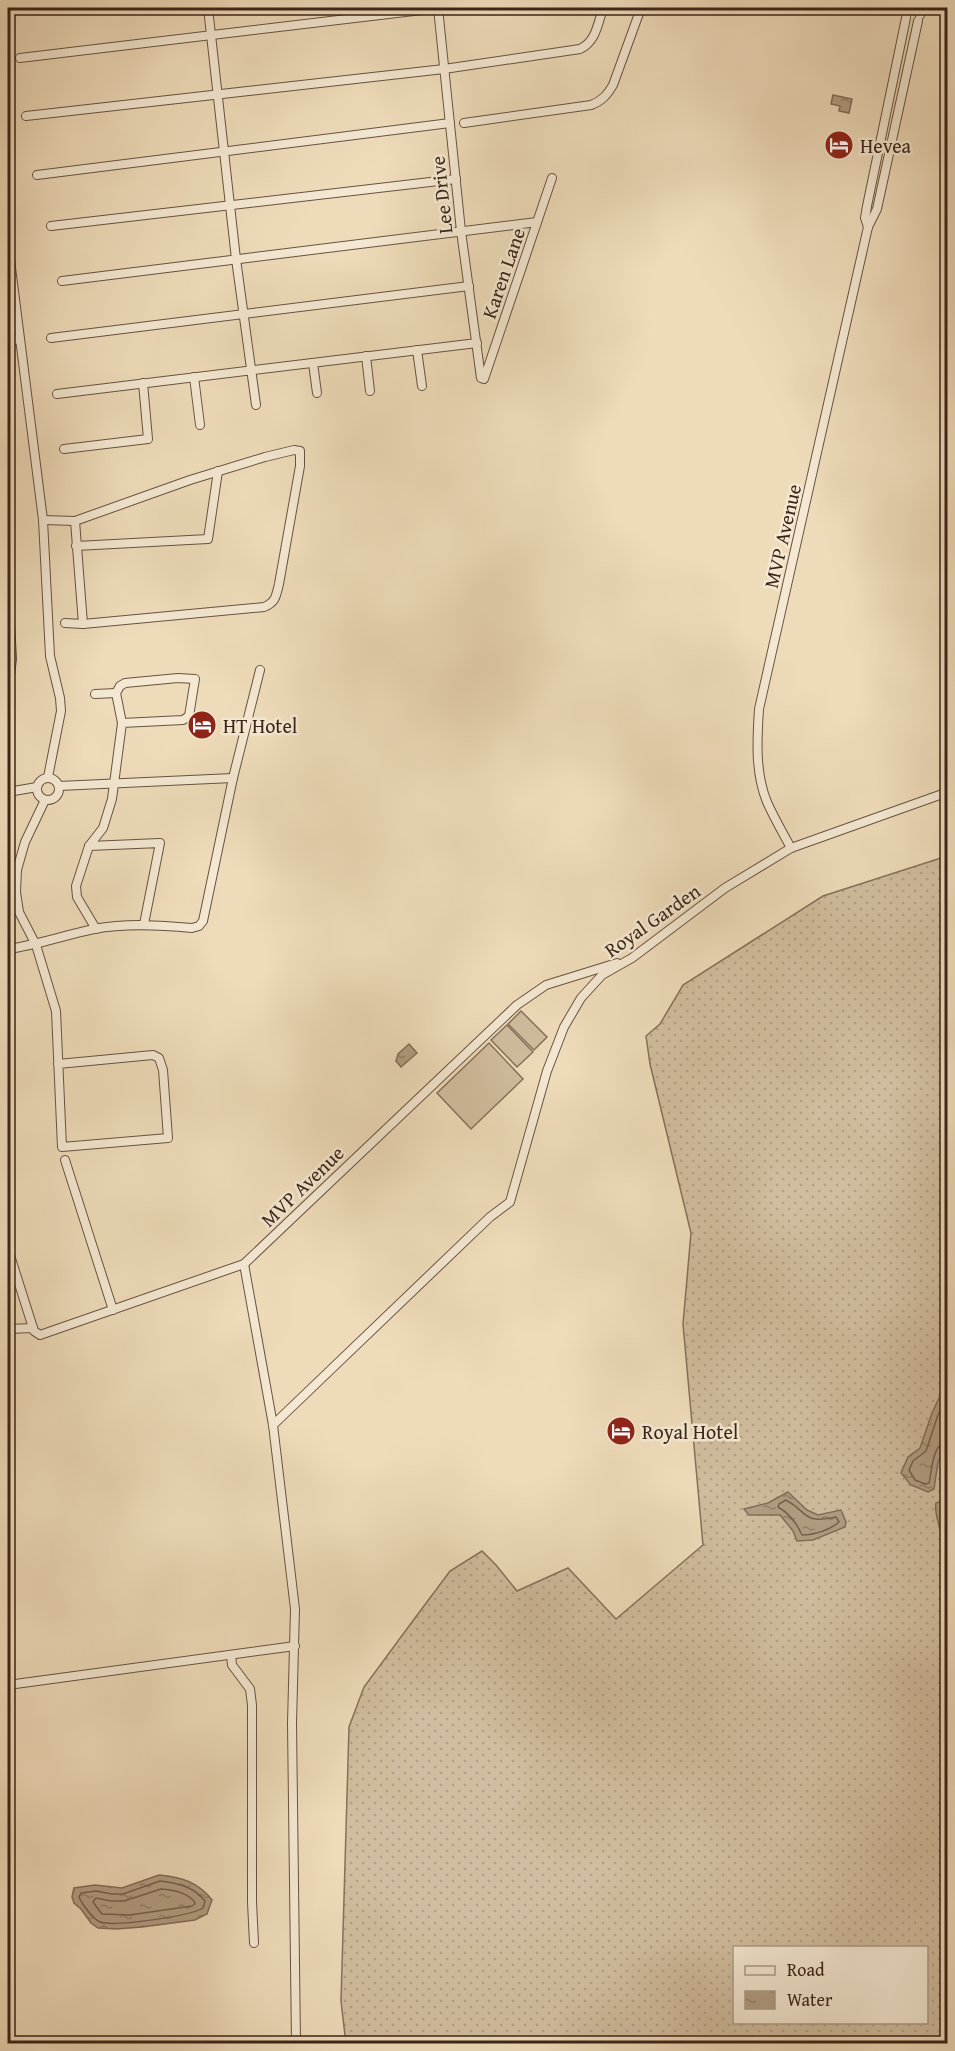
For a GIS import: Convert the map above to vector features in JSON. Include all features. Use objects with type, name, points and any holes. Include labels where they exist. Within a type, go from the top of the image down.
[{"type":"street","points":[[208,8],[236,259],[256,405]]},
{"type":"street","points":[[20,58],[439,8]]},
{"type":"street","name":"Lee Drive","points":[[439,8],[461,231],[483,378]]},
{"type":"street","points":[[26,116],[444,69],[580,49],[588,46],[593,39],[603,8]]},
{"type":"street","points":[[464,123],[600,102],[608,95],[613,85],[641,8]]},
{"type":"street","name":"MVP Avenue","points":[[868,227],[865,218],[867,206],[907,12]]},
{"type":"street","name":"MVP Avenue","points":[[791,848],[766,800],[756,744],[759,709],[868,227],[877,209],[920,14]]},
{"type":"street","points":[[903,33],[915,35]]},
{"type":"street","points":[[893,81],[905,83]]},
{"type":"street","points":[[37,175],[450,123]]},
{"type":"street","name":"Karen Lane","points":[[483,378],[552,178]]},
{"type":"street","points":[[51,226],[456,179]]},
{"type":"street","points":[[62,282],[537,222]]},
{"type":"street","points":[[8,244],[43,520],[50,656],[61,711],[48,777],[39,782],[37,788],[38,794],[45,800]]},
{"type":"street","points":[[51,338],[469,286]]},
{"type":"street","points":[[8,341],[19,339]]},
{"type":"street","points":[[57,394],[477,343]]},
{"type":"street","points":[[417,350],[422,387]]},
{"type":"street","points":[[366,356],[370,391]]},
{"type":"street","points":[[313,363],[317,393]]},
{"type":"street","points":[[194,377],[200,425]]},
{"type":"street","points":[[64,449],[148,439],[143,383]]},
{"type":"street","points":[[43,520],[75,521],[218,471],[294,450],[300,452],[300,466],[274,602],[264,607],[83,624],[65,623]]},
{"type":"street","points":[[76,546],[208,539],[218,471]]},
{"type":"street","points":[[75,521],[83,624]]},
{"type":"street","points":[[8,586],[12,673],[8,692]]},
{"type":"street","points":[[8,949],[36,945],[96,929],[144,924],[199,926],[203,921],[233,778],[260,670]]},
{"type":"street","points":[[94,694],[116,693],[125,683],[196,677],[189,716],[183,720],[122,723]]},
{"type":"street","points":[[96,929],[76,892],[77,880],[89,846],[103,828],[112,799],[112,785],[122,723],[116,693]]},
{"type":"street","points":[[48,777],[57,781],[59,786],[56,797],[45,800],[25,842],[17,870],[16,892],[19,912],[36,945],[56,1011],[58,1064],[62,1148],[168,1138],[163,1070],[159,1058],[153,1055],[58,1064]]},
{"type":"street","points":[[59,786],[233,778]]},
{"type":"street","points":[[8,792],[37,788]]},
{"type":"street","name":"Royal Garden","points":[[273,1425],[490,1217],[510,1202],[547,1071],[564,1027],[582,998],[602,975],[632,958],[725,888],[791,848],[948,792]]},
{"type":"street","points":[[89,846],[160,843],[144,924]]},
{"type":"street","name":"MVP Avenue","points":[[33,1328],[36,1334],[40,1335],[244,1264],[517,1005],[546,985],[632,958]]},
{"type":"street","points":[[65,1160],[113,1310]]},
{"type":"street","points":[[8,1249],[33,1328],[8,1329]]},
{"type":"street","points":[[244,1264],[273,1425],[295,1609],[296,1646],[292,1723],[296,2043]]},
{"type":"street","points":[[8,1685],[296,1646]]},
{"type":"street","points":[[231,1655],[232,1665],[250,1689],[252,1705],[254,1942]]},
{"type":"shaded area","points":[[947,856],[947,2043],[346,2044],[341,2001],[349,1727],[364,1687],[450,1571],[482,1551],[517,1591],[568,1568],[616,1619],[703,1545],[683,1324],[691,1233],[650,1064],[646,1036],[660,1024],[683,985],[823,896]]},
{"type":"shaded area","points":[[521,1011],[547,1037],[534,1050],[508,1024]]},
{"type":"shaded area","points":[[507,1025],[533,1052],[517,1067],[491,1040]]},
{"type":"shaded area","points":[[489,1043],[523,1079],[471,1129],[437,1093]]},
{"type":"water","points":[[833,95],[852,99],[849,113],[839,111],[840,106],[831,104]]},
{"type":"water","points":[[409,1044],[417,1053],[401,1067],[396,1061],[398,1054]]},
{"type":"water","points":[[947,1381],[947,1442],[938,1462],[934,1489],[928,1492],[911,1485],[901,1473],[908,1457],[920,1448],[932,1413]]},
{"type":"water","points":[[788,1492],[807,1510],[818,1515],[841,1510],[846,1522],[845,1527],[813,1540],[797,1541],[793,1531],[780,1515],[749,1515],[744,1509],[768,1503]]},
{"type":"water","points":[[942,1501],[947,1504],[947,1543],[942,1534],[936,1511],[936,1503]]},
{"type":"water","points":[[159,1875],[182,1879],[201,1889],[212,1900],[207,1914],[195,1920],[142,1927],[98,1928],[74,1903],[72,1897],[74,1888],[95,1885],[122,1888]]},
{"type":"place","name":"Hevea","points":[[839,145]]},
{"type":"place","name":"HT Hotel","points":[[202,725]]},
{"type":"place","name":"Royal Hotel","points":[[621,1431]]}]
